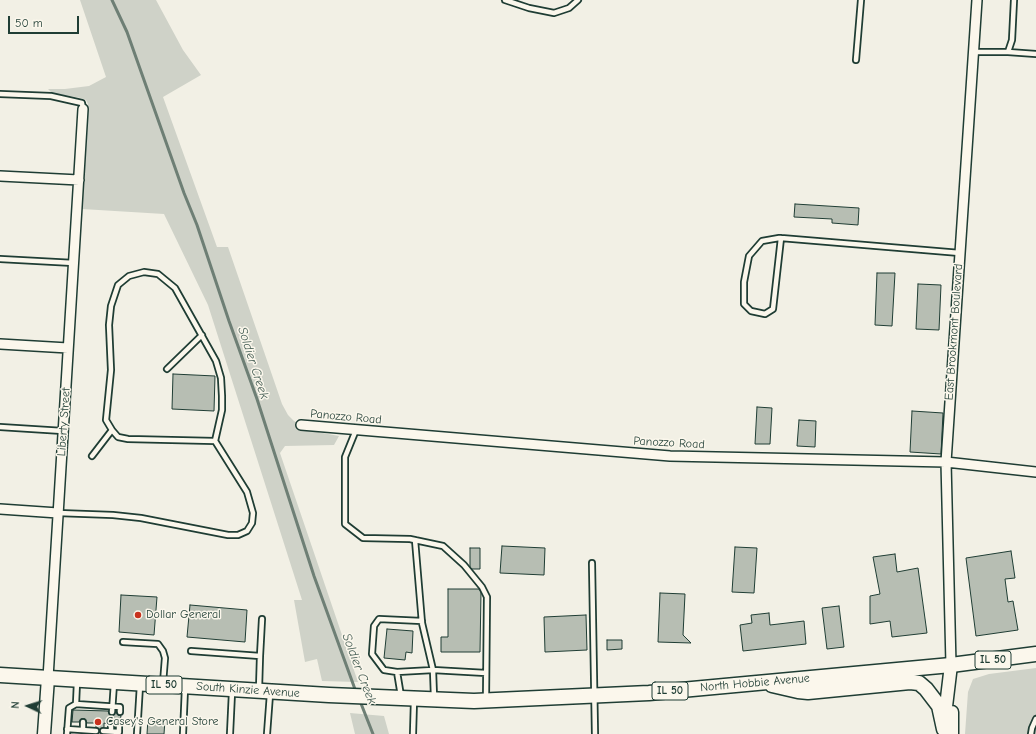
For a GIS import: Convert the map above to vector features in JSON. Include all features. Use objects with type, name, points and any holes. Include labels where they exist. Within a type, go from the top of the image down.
[{"type":"main road","name":"North Hobbie Avenue","points":[[329,695],[486,700],[649,693],[951,665],[1036,654]]},
{"type":"main road","name":"East Brookmont Boulevard","points":[[946,732],[951,665]]},
{"type":"main road","name":"South Kinzie Avenue","points":[[0,675],[329,695]]},
{"type":"main road","name":"Liberty Street","points":[[44,734],[48,678]]},
{"type":"main road","points":[[762,682],[808,692],[910,682],[919,683],[926,689],[939,706],[946,732]]},
{"type":"street","name":"East Brookmont Boulevard","points":[[951,665],[946,462],[977,0]]},
{"type":"street","name":"Liberty Street","points":[[48,678],[83,109]]},
{"type":"street","points":[[0,176],[79,180]]},
{"type":"street","points":[[0,344],[68,348]]},
{"type":"street","name":"Panozzo Road","points":[[301,425],[670,456],[946,462],[1036,472]]},
{"type":"street","points":[[0,508],[58,512]]},
{"type":"lane","points":[[505,0],[529,8],[554,13],[569,8],[578,0]]},
{"type":"lane","points":[[856,60],[861,0]]},
{"type":"lane","points":[[1008,52],[1012,40],[1014,0]]},
{"type":"lane","points":[[973,52],[1036,54]]},
{"type":"lane","points":[[0,94],[51,96],[82,103],[83,109]]},
{"type":"lane","points":[[781,238],[773,308],[765,314],[751,311],[744,304],[744,282],[749,256],[762,241],[781,238],[960,253]]},
{"type":"lane","points":[[0,259],[74,263]]},
{"type":"lane","points":[[58,512],[141,518],[228,535],[238,535],[246,531],[252,523],[253,513],[247,492],[215,441],[222,410],[221,378],[216,361],[175,288],[158,274],[144,272],[129,276],[118,284],[111,306],[109,324],[111,370],[106,420],[118,437],[128,439],[215,441]]},
{"type":"lane","points":[[167,369],[202,335]]},
{"type":"lane","points":[[0,427],[63,431]]},
{"type":"lane","points":[[92,456],[112,430]]},
{"type":"lane","points":[[356,430],[345,457],[345,524],[363,538],[414,540],[443,546],[464,565],[487,597],[486,700]]},
{"type":"lane","points":[[414,540],[422,621],[433,670],[434,699]]},
{"type":"lane","points":[[592,562],[595,734]]},
{"type":"lane","points":[[262,619],[260,656],[265,691],[267,734]]},
{"type":"lane","points":[[422,621],[379,619],[374,626],[372,654],[384,670],[397,672],[433,670],[486,673]]},
{"type":"lane","points":[[123,642],[158,644],[163,651],[165,658],[163,685]]},
{"type":"lane","points":[[191,651],[260,656]]},
{"type":"lane","points":[[397,672],[401,698],[413,734]]},
{"type":"lane","points":[[76,704],[77,680]]},
{"type":"lane","points":[[112,709],[114,682]]},
{"type":"lane","points":[[137,734],[140,684]]},
{"type":"lane","points":[[183,734],[185,687]]},
{"type":"lane","points":[[230,734],[232,690]]},
{"type":"lane","points":[[76,704],[84,708],[112,709],[120,707],[120,712]]},
{"type":"lane","points":[[76,704],[69,708],[67,731],[96,730]]},
{"type":"lane","points":[[1032,734],[1032,728],[1036,719]]},
{"type":"lane","points":[[83,722],[83,730]]},
{"type":"lane","points":[[111,724],[111,731]]},
{"type":"lane","points":[[103,731],[119,732],[119,724]]},
{"type":"shaded area","points":[[80,0],[156,0],[183,50],[201,75],[163,97],[217,247],[228,247],[282,404],[288,415],[294,421],[312,431],[339,436],[334,445],[285,446],[280,453],[358,682],[322,681],[317,659],[305,662],[294,600],[302,600],[208,305],[164,214],[82,209],[88,104],[86,100],[81,98],[52,93],[48,89],[65,89],[89,86],[106,77]]},
{"type":"shaded area","points":[[1036,668],[1036,734],[965,734],[968,692],[973,679],[989,674]]},
{"type":"shaded area","points":[[350,713],[384,716],[389,734],[355,734]]},
{"type":"building","points":[[795,204],[859,208],[858,225],[832,223],[832,219],[794,217]]},
{"type":"building","points":[[877,273],[895,273],[892,326],[875,325]]},
{"type":"building","points":[[918,284],[941,285],[939,330],[916,329]]},
{"type":"building","points":[[173,374],[215,376],[214,411],[172,409]]},
{"type":"building","points":[[757,407],[772,408],[770,444],[755,444]]},
{"type":"building","points":[[912,411],[943,413],[941,454],[910,452]]},
{"type":"building","points":[[799,420],[816,421],[815,447],[797,446]]},
{"type":"building","points":[[502,546],[545,548],[544,575],[500,573]]},
{"type":"building","points":[[735,547],[757,548],[754,593],[732,592]]},
{"type":"building","points":[[470,548],[480,548],[480,569],[472,569],[470,567]]},
{"type":"building","points":[[1011,551],[1015,578],[1005,579],[1008,602],[1013,601],[1018,630],[976,636],[966,558]]},
{"type":"building","points":[[895,554],[897,572],[918,568],[927,633],[892,637],[890,621],[870,624],[870,596],[880,594],[873,557]]},
{"type":"building","points":[[448,589],[479,589],[481,592],[480,652],[441,652],[441,637],[448,637]]},
{"type":"building","points":[[660,593],[685,594],[683,635],[691,643],[658,642]]},
{"type":"building","name":"Dollar General","points":[[121,595],[157,597],[154,635],[119,632]]},
{"type":"building","points":[[190,605],[247,610],[245,642],[187,637]]},
{"type":"building","points":[[839,606],[844,647],[827,649],[822,608]]},
{"type":"building","points":[[769,613],[770,625],[804,621],[806,644],[743,651],[740,625],[752,623],[751,615]]},
{"type":"building","points":[[586,615],[587,650],[545,652],[544,617]]},
{"type":"building","points":[[387,629],[413,631],[412,653],[406,652],[405,660],[384,658]]},
{"type":"building","points":[[607,640],[622,640],[622,649],[607,650]]},
{"type":"building","name":"Casey's General Store","points":[[73,710],[108,711],[112,716],[116,712],[121,716],[120,721],[117,721],[115,724],[113,721],[109,721],[107,724],[104,723],[104,727],[100,730],[96,727],[96,723],[87,723],[85,719],[81,719],[79,722],[72,722]]},
{"type":"building","points":[[148,719],[165,720],[164,734],[147,734]]},
{"type":"waterway","name":"Soldier Creek","points":[[112,0],[127,32],[184,193],[197,225],[257,399],[314,576],[356,692]]},
{"type":"waterway","name":"Soldier Creek","points":[[360,701],[373,734]]},
{"type":"place","name":"Dollar General","points":[[138,615]]},
{"type":"place","name":"Casey's General Store","points":[[98,722]]}]
